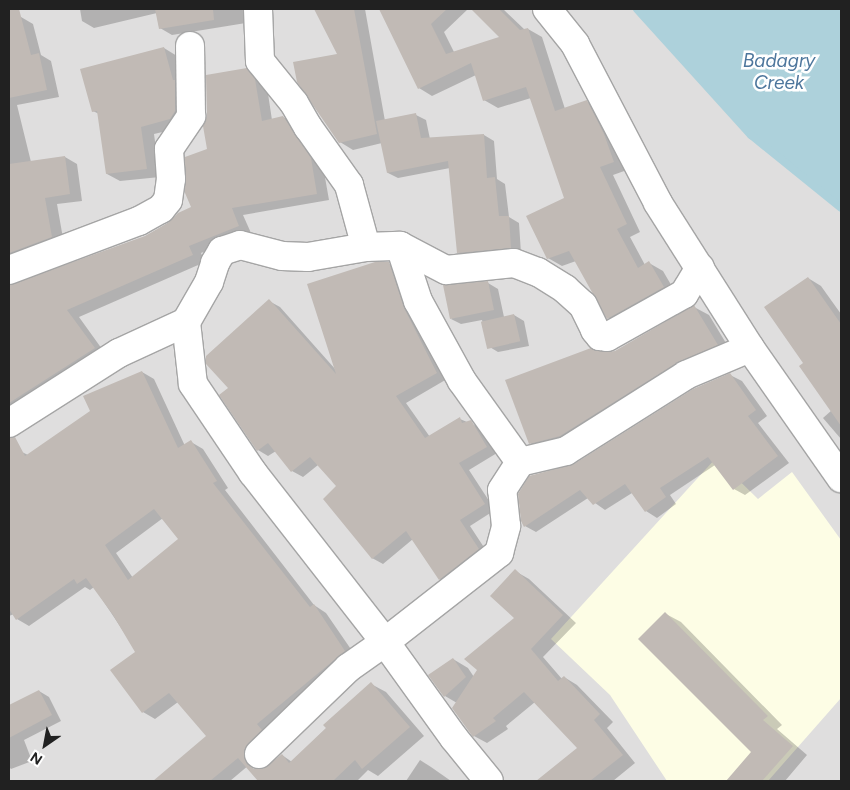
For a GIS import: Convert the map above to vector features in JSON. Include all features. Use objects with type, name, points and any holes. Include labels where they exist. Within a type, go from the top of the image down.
[{"type":"street","points":[[258,9],[260,62],[294,102],[308,127],[349,185],[366,246]]},
{"type":"street","points":[[547,9],[574,44],[658,203],[750,348],[841,478]]},
{"type":"street","points":[[9,270],[139,221],[161,209],[168,200],[171,178],[169,149],[191,116],[190,46]]},
{"type":"street","points":[[489,781],[454,738],[385,642],[253,473],[193,384],[186,322],[205,288],[215,262],[222,251],[240,245],[282,256],[308,257],[366,246],[400,246],[446,270],[514,263],[538,272],[565,289],[583,305],[600,336],[607,337],[684,294],[700,267]]},
{"type":"street","points":[[400,246],[418,301],[462,381],[520,462]]},
{"type":"street","points":[[9,424],[119,352],[186,322]]},
{"type":"street","points":[[259,754],[348,668],[385,642],[499,553],[506,526],[502,490],[520,462],[566,451],[686,376],[750,348]]},
{"type":"shaded area","points":[[9,9],[637,9],[751,135],[841,208],[841,781],[9,781]]},
{"type":"shaded area","points":[[716,458],[758,499],[792,472],[841,540],[841,698],[768,781],[667,781],[610,695],[551,639]]},
{"type":"water","name":"Badagry Creek","points":[[637,9],[841,9],[841,208],[751,135]]},
{"type":"building","points":[[9,9],[19,9],[31,55],[39,53],[47,90],[9,98]]},
{"type":"building","points":[[155,9],[213,9],[214,20],[159,29]]},
{"type":"building","points":[[314,9],[354,9],[377,134],[339,143],[297,82],[293,62],[337,54]]},
{"type":"building","points":[[379,9],[447,9],[431,24],[446,54],[499,37],[471,9],[499,9],[520,30],[528,28],[555,111],[587,100],[604,134],[614,162],[600,167],[627,224],[617,229],[638,268],[649,261],[664,287],[607,319],[569,251],[547,259],[526,216],[564,198],[526,87],[483,101],[471,63],[418,89]]},
{"type":"building","points":[[164,47],[173,80],[175,80],[175,111],[170,119],[141,127],[147,169],[106,174],[97,111],[92,112],[80,69]]},
{"type":"building","points":[[247,68],[255,79],[262,121],[283,116],[311,158],[317,194],[232,208],[239,226],[189,246],[193,255],[67,310],[95,348],[9,403],[9,285],[145,236],[168,223],[178,213],[191,207],[185,193],[185,157],[207,149],[203,126],[207,116],[206,75]]},
{"type":"building","points":[[416,113],[421,138],[484,134],[487,178],[495,177],[499,216],[509,216],[511,248],[457,253],[448,161],[387,173],[376,121]]},
{"type":"building","points":[[65,156],[70,194],[45,198],[52,237],[9,253],[9,164]]},
{"type":"building","points":[[375,262],[389,262],[404,308],[437,373],[396,396],[425,438],[460,417],[462,423],[471,420],[487,447],[459,463],[485,504],[460,520],[479,549],[439,580],[406,531],[372,559],[323,499],[336,486],[310,457],[291,472],[268,443],[257,451],[219,395],[228,388],[206,364],[206,356],[269,299],[336,374],[307,284]]},
{"type":"building","points":[[808,277],[841,324],[841,426],[799,366],[803,363],[764,307]]},
{"type":"building","points":[[488,281],[494,310],[450,319],[443,285]]},
{"type":"building","points":[[694,305],[718,345],[678,362],[560,436],[529,444],[505,380],[591,348],[605,352],[615,351]]},
{"type":"building","points":[[514,314],[520,341],[487,349],[481,322]]},
{"type":"building","points":[[142,371],[178,448],[191,440],[217,481],[213,483],[310,607],[314,604],[345,651],[257,724],[262,730],[244,750],[247,764],[254,769],[263,769],[282,754],[289,763],[326,728],[323,725],[371,682],[410,727],[362,769],[355,760],[333,781],[258,781],[238,758],[210,781],[153,781],[206,736],[169,693],[142,713],[110,670],[135,652],[113,615],[86,578],[77,584],[74,579],[16,620],[9,609],[9,438],[15,437],[25,456],[90,411],[83,396]],"holes":[[[154,509],[178,539],[128,580],[105,545]]]},
{"type":"building","points":[[730,373],[756,410],[748,416],[778,456],[733,490],[708,457],[660,488],[666,497],[645,512],[625,484],[593,505],[580,490],[524,527],[521,521],[518,494],[529,476],[574,464],[693,389]]},
{"type":"building","points":[[515,569],[563,615],[531,649],[558,681],[564,676],[600,714],[594,720],[623,755],[590,781],[536,781],[577,748],[524,692],[493,718],[496,721],[473,737],[452,708],[477,670],[464,659],[514,618],[490,596]]},
{"type":"building","points":[[665,612],[768,716],[763,720],[793,746],[762,781],[726,781],[751,752],[638,639]]},
{"type":"building","points":[[453,658],[466,677],[444,697],[428,675]]},
{"type":"building","points":[[39,690],[52,715],[9,738],[9,705]]},
{"type":"waterway","points":[[637,9],[751,135],[841,208]]}]
